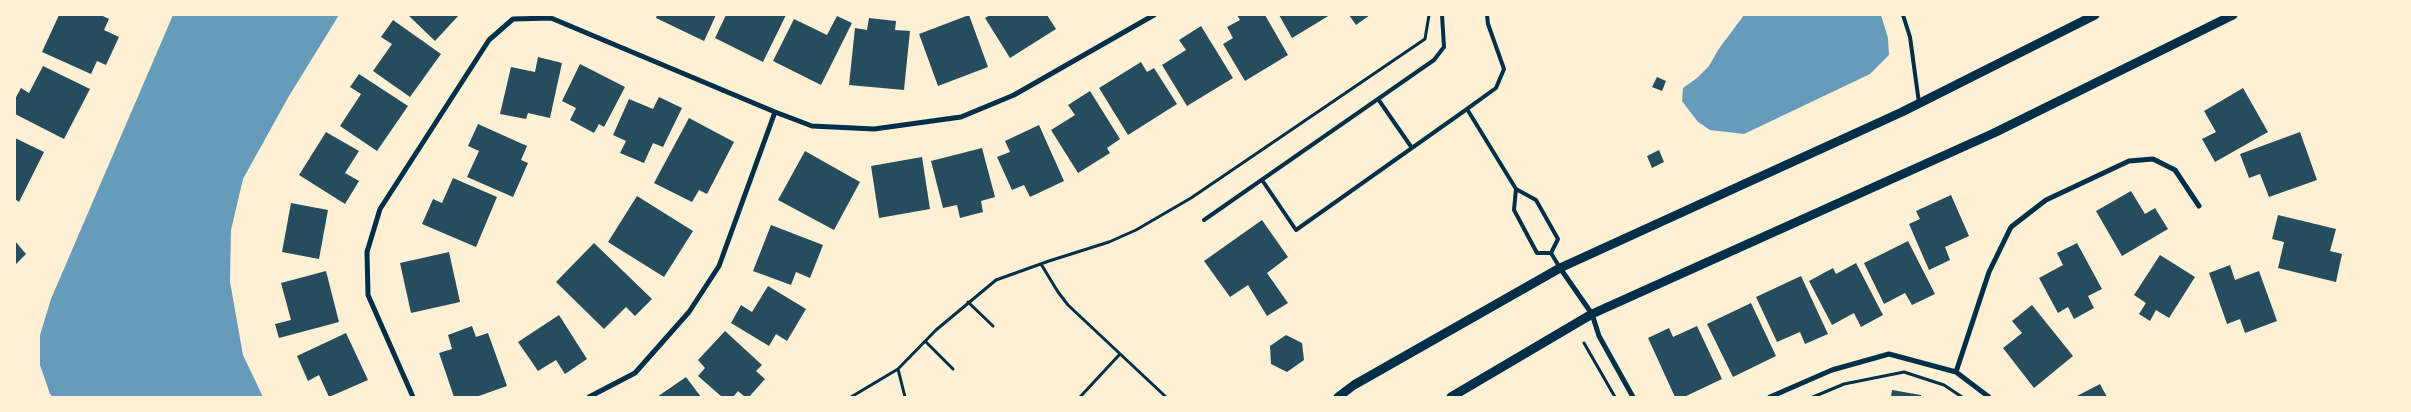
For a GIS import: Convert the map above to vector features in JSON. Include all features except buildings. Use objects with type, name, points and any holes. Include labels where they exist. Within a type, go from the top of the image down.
[{"type":"street","points":[[414,397],[368,295],[367,252],[380,210],[489,40],[513,19],[551,18],[812,126],[874,128],[961,117],[1014,94],[1154,15]]},
{"type":"street","points":[[1338,397],[1354,385],[1560,268],[1919,103],[2095,15]]},
{"type":"street","points":[[1451,397],[1592,314],[1994,133],[2233,15]]},
{"type":"street","points":[[589,397],[635,373],[690,312],[719,266],[775,112]]},
{"type":"street","points":[[1956,372],[1988,272],[2011,227],[2046,200],[2129,161],[2153,159],[2175,170],[2199,206]]},
{"type":"street","points":[[1560,268],[1592,314],[1599,336],[1633,397]]},
{"type":"street","points":[[1770,397],[1832,370],[1889,354],[1956,372],[1989,397]]},
{"type":"lane","points":[[1204,220],[1434,60],[1444,47],[1442,15]]},
{"type":"lane","points":[[1262,180],[1296,230],[1496,88],[1504,69],[1488,24],[1487,15]]},
{"type":"lane","points":[[1903,15],[1910,37],[1919,103]]},
{"type":"lane","points":[[1378,99],[1412,148]]},
{"type":"lane","points":[[1467,109],[1516,189],[1536,200],[1558,238],[1551,253]]},
{"type":"lane","points":[[1516,189],[1514,210],[1537,253],[1551,253]]},
{"type":"lane","points":[[1551,253],[1560,268]]},
{"type":"path","points":[[851,397],[898,369],[936,330],[996,280],[1109,242],[1136,230],[1191,198],[1426,39],[1429,15]]},
{"type":"path","points":[[1041,264],[1068,305],[1166,397]]},
{"type":"path","points":[[968,302],[993,326]]},
{"type":"path","points":[[926,342],[953,369]]},
{"type":"path","points":[[1584,343],[1615,397]]},
{"type":"path","points":[[1080,397],[1120,354]]},
{"type":"path","points":[[898,369],[905,397]]},
{"type":"path","points":[[1813,397],[1844,384],[1904,372],[1944,385],[1962,397]]},
{"type":"water","points":[[173,15],[339,15],[289,96],[243,179],[231,230],[230,282],[243,355],[263,397],[53,397],[50,394],[40,365],[40,335],[51,299]]},
{"type":"water","points":[[1744,15],[1881,15],[1888,38],[1889,55],[1870,74],[1744,134],[1710,130],[1698,122],[1682,101],[1683,88],[1709,66],[1718,50]]}]
